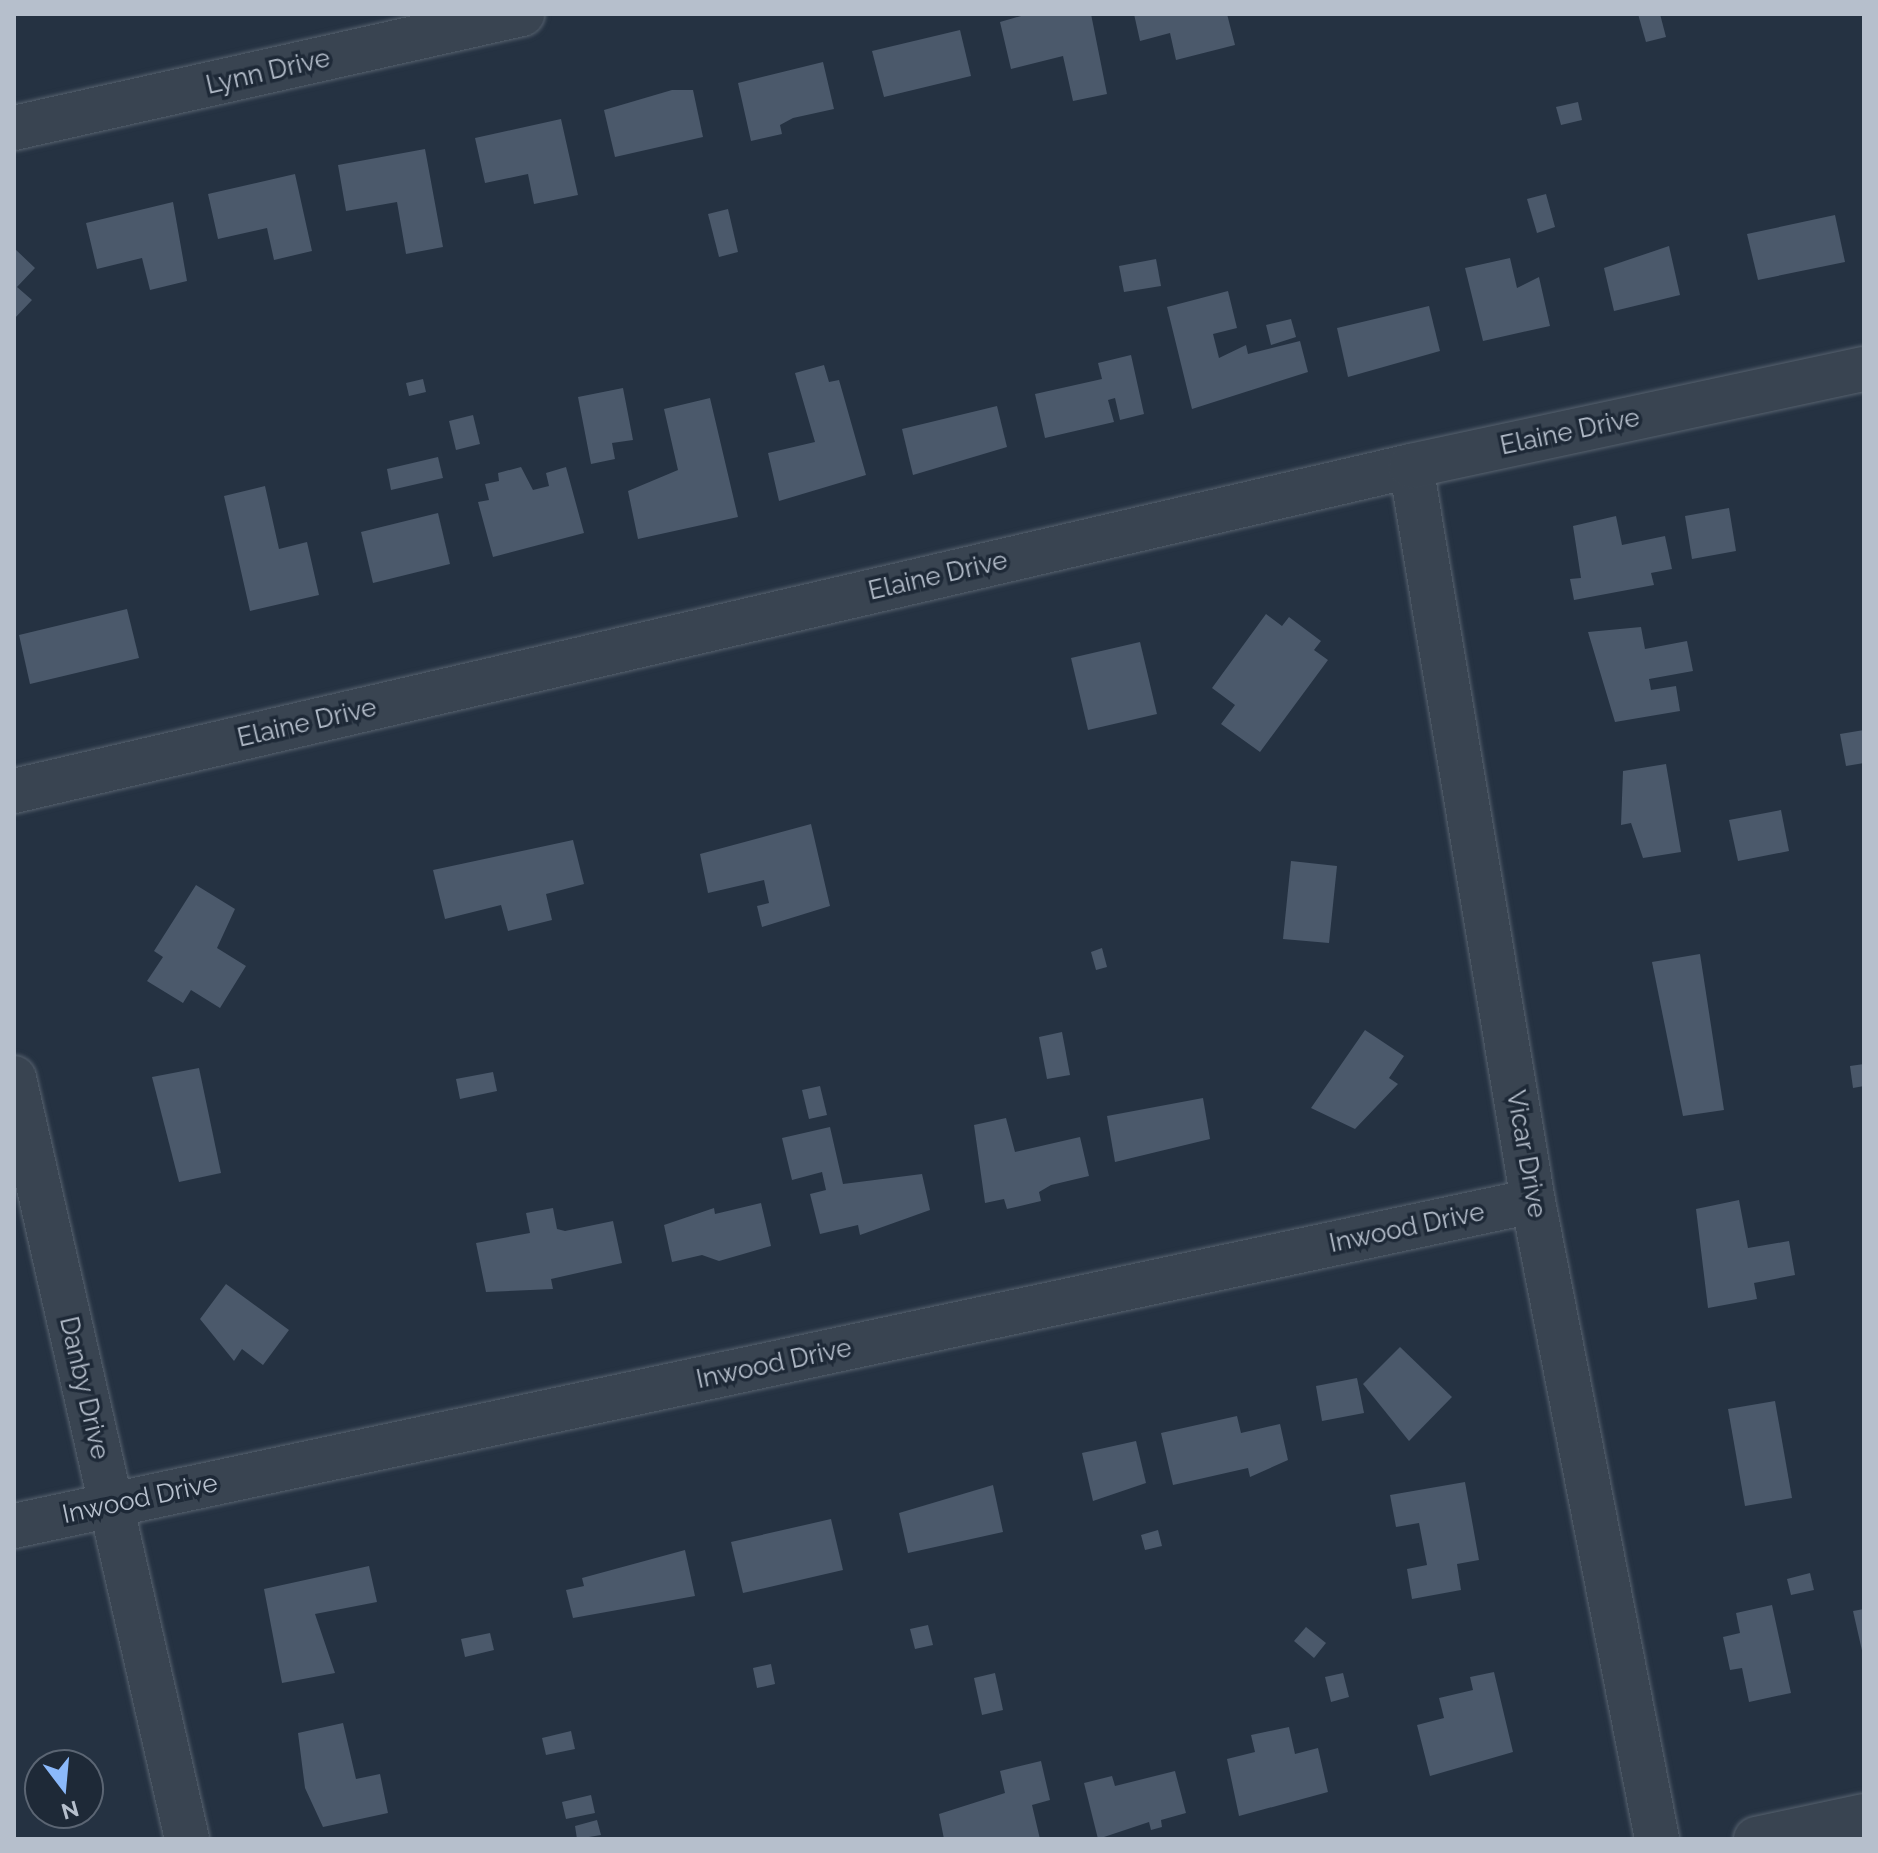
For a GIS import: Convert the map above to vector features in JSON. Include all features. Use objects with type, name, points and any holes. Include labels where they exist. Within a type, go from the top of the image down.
[{"type":"street","name":"Lynn Drive","points":[[14,128],[522,14]]},
{"type":"street","name":"Elaine Drive","points":[[14,791],[1411,466],[1864,369]]},
{"type":"street","name":"Vicar Drive","points":[[1411,466],[1533,1201],[1657,1839]]},
{"type":"street","name":"Danby Drive","points":[[14,1078],[187,1839]]},
{"type":"street","name":"Inwood Drive","points":[[14,1526],[1533,1201]]},
{"type":"street","points":[[1756,1839],[1864,1816]]},
{"type":"building","points":[[1028,14],[1091,14],[1107,94],[1073,101],[1063,56],[1011,69],[1000,22]]},
{"type":"building","points":[[1134,14],[1227,14],[1235,45],[1176,60],[1170,33],[1140,41]]},
{"type":"building","points":[[1638,14],[1660,14],[1666,37],[1646,42]]},
{"type":"building","points":[[960,30],[971,76],[884,97],[872,51]]},
{"type":"building","points":[[823,62],[834,109],[793,118],[780,125],[782,134],[751,141],[738,83]]},
{"type":"building","points":[[672,90],[693,90],[703,137],[615,157],[604,110]]},
{"type":"building","points":[[1578,102],[1582,120],[1561,125],[1556,107]]},
{"type":"building","points":[[561,119],[578,195],[534,204],[528,174],[485,183],[475,138]]},
{"type":"building","points":[[425,149],[443,247],[406,254],[397,202],[346,211],[338,165]]},
{"type":"building","points":[[295,174],[312,251],[274,260],[267,228],[218,239],[208,194]]},
{"type":"building","points":[[1546,194],[1555,227],[1537,233],[1527,199]]},
{"type":"building","points":[[173,202],[187,281],[150,290],[142,258],[97,269],[86,223]]},
{"type":"building","points":[[728,209],[738,252],[719,257],[708,214]]},
{"type":"building","points":[[1835,215],[1845,262],[1758,280],[1747,234]]},
{"type":"building","points":[[1669,246],[1680,295],[1614,311],[1604,268]]},
{"type":"building","points":[[14,248],[35,268],[17,287],[32,300],[14,319]]},
{"type":"building","points":[[1510,258],[1517,288],[1539,277],[1550,326],[1483,341],[1465,268]]},
{"type":"building","points":[[1156,259],[1161,286],[1124,292],[1119,266]]},
{"type":"building","points":[[1228,291],[1237,328],[1213,334],[1219,358],[1246,345],[1248,354],[1300,341],[1308,372],[1192,409],[1167,307]]},
{"type":"building","points":[[1429,306],[1440,351],[1348,377],[1337,328]]},
{"type":"building","points":[[1291,319],[1296,337],[1271,345],[1266,325]]},
{"type":"building","points":[[1131,355],[1144,414],[1120,420],[1115,398],[1108,400],[1114,422],[1045,438],[1035,394],[1102,379],[1098,363]]},
{"type":"building","points":[[824,365],[829,382],[839,380],[866,475],[779,501],[768,453],[815,442],[795,373]]},
{"type":"building","points":[[423,379],[426,392],[409,396],[406,383]]},
{"type":"building","points":[[623,388],[633,440],[612,443],[615,459],[591,464],[578,397]]},
{"type":"building","points":[[710,398],[738,517],[638,539],[628,491],[678,470],[664,409]]},
{"type":"building","points":[[997,406],[1007,447],[913,475],[902,429]]},
{"type":"building","points":[[473,415],[480,444],[456,450],[449,421]]},
{"type":"building","points":[[438,457],[443,478],[391,490],[387,469]]},
{"type":"building","points":[[521,467],[533,490],[549,486],[546,473],[566,467],[584,533],[493,557],[478,502],[489,500],[485,484],[499,481],[498,473]]},
{"type":"building","points":[[265,486],[279,549],[307,542],[319,595],[250,611],[224,496]]},
{"type":"building","points":[[1729,508],[1736,551],[1692,559],[1685,516]]},
{"type":"building","points":[[438,513],[450,564],[373,583],[361,532]]},
{"type":"building","points":[[1616,516],[1622,545],[1665,536],[1672,569],[1651,573],[1654,585],[1574,600],[1570,579],[1581,578],[1573,526]]},
{"type":"building","points":[[127,609],[139,658],[30,684],[19,635]]},
{"type":"building","points":[[1266,614],[1282,626],[1289,617],[1321,641],[1314,650],[1328,660],[1260,752],[1221,724],[1235,705],[1212,688]]},
{"type":"building","points":[[1641,627],[1645,649],[1687,641],[1693,671],[1649,679],[1651,690],[1676,686],[1680,711],[1615,722],[1588,632]]},
{"type":"building","points":[[1140,642],[1157,714],[1088,730],[1071,658]]},
{"type":"building","points":[[1864,730],[1864,763],[1846,766],[1840,734]]},
{"type":"building","points":[[1666,764],[1681,852],[1643,858],[1631,823],[1621,825],[1623,771]]},
{"type":"building","points":[[1781,810],[1789,851],[1738,861],[1729,820]]},
{"type":"building","points":[[811,824],[830,906],[762,927],[757,906],[769,903],[764,880],[708,893],[700,854]]},
{"type":"building","points":[[573,840],[584,884],[546,894],[552,920],[508,931],[501,905],[445,919],[433,870]]},
{"type":"building","points":[[1291,861],[1337,866],[1329,943],[1283,939]]},
{"type":"building","points":[[196,885],[235,909],[217,948],[246,966],[220,1008],[191,990],[183,1003],[147,981],[163,957],[154,951]]},
{"type":"building","points":[[1102,948],[1107,967],[1096,970],[1091,952]]},
{"type":"building","points":[[1700,954],[1724,1110],[1683,1116],[1652,962]]},
{"type":"building","points":[[1365,1030],[1404,1056],[1389,1078],[1398,1084],[1355,1129],[1311,1108]]},
{"type":"building","points":[[1062,1032],[1070,1075],[1047,1079],[1039,1037]]},
{"type":"building","points":[[1864,1064],[1864,1086],[1853,1088],[1850,1066]]},
{"type":"building","points":[[199,1068],[221,1173],[179,1182],[152,1077]]},
{"type":"building","points":[[493,1072],[497,1091],[460,1099],[456,1079]]},
{"type":"building","points":[[820,1086],[827,1115],[809,1119],[802,1090]]},
{"type":"building","points":[[1203,1098],[1210,1139],[1115,1162],[1107,1116]]},
{"type":"building","points":[[1006,1118],[1015,1152],[1080,1137],[1089,1176],[1051,1185],[1039,1192],[1041,1201],[1007,1209],[1004,1199],[985,1203],[974,1125]]},
{"type":"building","points":[[830,1127],[843,1184],[922,1174],[930,1210],[860,1235],[858,1225],[820,1234],[810,1194],[826,1190],[822,1172],[792,1180],[782,1138]]},
{"type":"building","points":[[1739,1200],[1748,1248],[1789,1241],[1795,1275],[1754,1283],[1757,1299],[1708,1308],[1696,1209]]},
{"type":"building","points":[[761,1203],[771,1246],[719,1261],[702,1255],[672,1262],[664,1225],[714,1208],[715,1214]]},
{"type":"building","points":[[553,1208],[557,1229],[565,1231],[613,1221],[622,1263],[551,1279],[553,1289],[486,1292],[476,1243],[530,1233],[526,1213]]},
{"type":"building","points":[[226,1284],[289,1330],[263,1365],[242,1349],[234,1361],[200,1319]]},
{"type":"building","points":[[1400,1347],[1452,1397],[1409,1441],[1363,1384]]},
{"type":"building","points":[[1357,1378],[1364,1413],[1322,1421],[1316,1386]]},
{"type":"building","points":[[1775,1401],[1792,1498],[1745,1506],[1728,1409]]},
{"type":"building","points":[[1237,1416],[1241,1433],[1280,1424],[1288,1460],[1250,1477],[1248,1468],[1173,1485],[1161,1433]]},
{"type":"building","points":[[1136,1441],[1146,1483],[1093,1501],[1082,1453]]},
{"type":"building","points":[[1465,1482],[1479,1560],[1457,1564],[1461,1590],[1412,1599],[1407,1569],[1427,1565],[1419,1523],[1396,1527],[1390,1495]]},
{"type":"building","points":[[993,1485],[1003,1532],[908,1553],[899,1513]]},
{"type":"building","points":[[831,1519],[843,1570],[743,1593],[731,1542]]},
{"type":"building","points":[[1158,1530],[1162,1546],[1145,1550],[1141,1535]]},
{"type":"building","points":[[685,1550],[695,1596],[573,1618],[566,1590],[584,1586],[582,1578]]},
{"type":"building","points":[[369,1566],[377,1602],[315,1614],[335,1673],[282,1683],[264,1589]]},
{"type":"building","points":[[1810,1573],[1814,1590],[1791,1595],[1787,1579]]},
{"type":"building","points":[[1772,1605],[1791,1693],[1749,1702],[1742,1668],[1730,1670],[1723,1637],[1740,1633],[1736,1613]]},
{"type":"building","points":[[1864,1609],[1864,1655],[1863,1655],[1853,1611]]},
{"type":"building","points":[[928,1625],[933,1645],[915,1649],[910,1629]]},
{"type":"building","points":[[1306,1627],[1326,1643],[1314,1658],[1294,1641]]},
{"type":"building","points":[[490,1633],[494,1650],[465,1657],[461,1639]]},
{"type":"building","points":[[771,1664],[775,1684],[757,1688],[753,1668]]},
{"type":"building","points":[[1494,1672],[1513,1752],[1430,1776],[1417,1725],[1444,1718],[1439,1698],[1473,1690],[1470,1677]]},
{"type":"building","points":[[995,1673],[1003,1710],[982,1715],[974,1678]]},
{"type":"building","points":[[1343,1673],[1349,1697],[1331,1702],[1325,1677]]},
{"type":"building","points":[[343,1723],[356,1779],[380,1774],[388,1813],[323,1827],[305,1788],[298,1733]]},
{"type":"building","points":[[1289,1727],[1295,1754],[1318,1748],[1328,1792],[1239,1816],[1227,1759],[1255,1752],[1251,1735]]},
{"type":"building","points":[[571,1731],[575,1749],[546,1755],[542,1738]]},
{"type":"building","points":[[1041,1761],[1050,1800],[1032,1805],[1040,1839],[944,1839],[939,1814],[1005,1793],[1000,1771]]},
{"type":"building","points":[[1175,1771],[1186,1813],[1161,1820],[1162,1827],[1151,1830],[1149,1822],[1098,1839],[1084,1783],[1112,1776],[1115,1786]]},
{"type":"building","points":[[591,1795],[595,1813],[566,1819],[562,1802]]},
{"type":"building","points":[[597,1820],[601,1835],[577,1839],[575,1826]]}]
